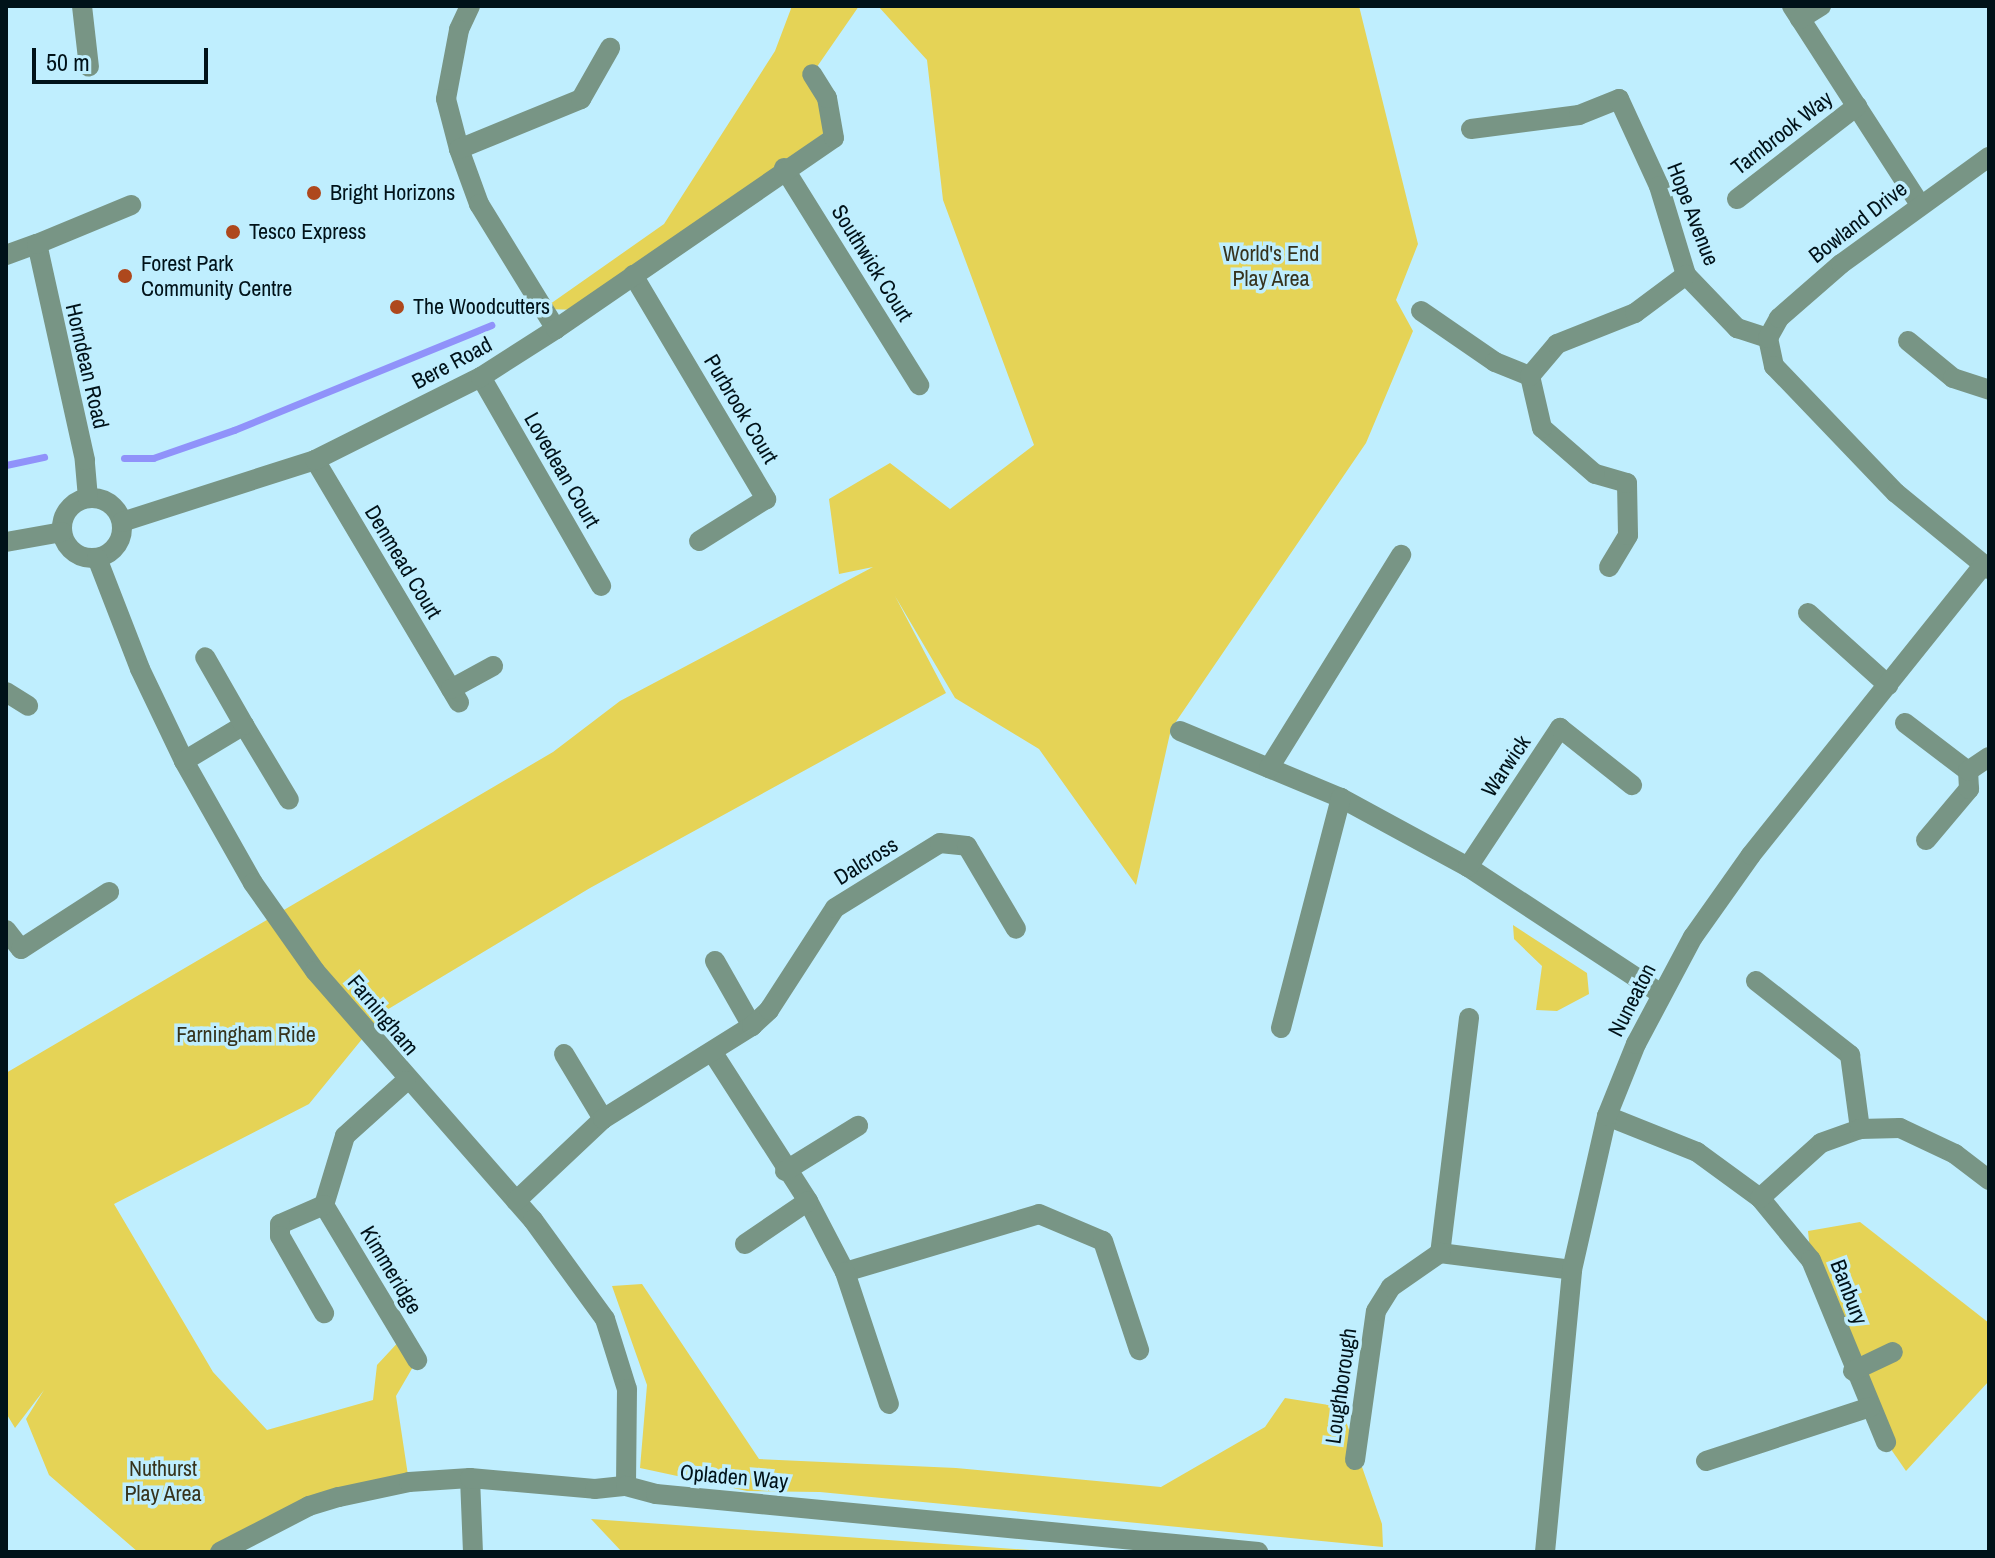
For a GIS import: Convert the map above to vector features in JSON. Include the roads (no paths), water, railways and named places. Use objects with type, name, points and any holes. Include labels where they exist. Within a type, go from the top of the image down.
[{"type":"street","points":[[82,6],[89,67]]},
{"type":"street","points":[[470,6],[459,30],[446,99],[459,149],[479,204],[556,329]]},
{"type":"street","points":[[1796,12],[1821,6]]},
{"type":"street","name":"Tarnbrook Way","points":[[1796,12],[1919,203]]},
{"type":"street","points":[[459,149],[581,99],[610,48]]},
{"type":"street","name":"Bere Road","points":[[122,522],[315,460],[481,377],[556,329],[784,168],[834,138],[827,98],[812,74]]},
{"type":"street","name":"Hope Avenue","points":[[1471,129],[1579,115],[1619,99],[1659,186],[1686,275],[1737,328],[1768,338]]},
{"type":"street","name":"Tarnbrook Way","points":[[1737,199],[1857,106]]},
{"type":"street","name":"Bowland Drive","points":[[1768,338],[1779,318],[1919,203],[1989,157]]},
{"type":"street","name":"Southwick Court","points":[[784,168],[919,385]]},
{"type":"street","points":[[6,255],[131,205]]},
{"type":"street","name":"Horndean Road","points":[[37,244],[85,460],[88,498]]},
{"type":"street","name":"Purbrook Court","points":[[633,275],[766,499],[699,541]]},
{"type":"street","points":[[1530,376],[1557,344],[1635,313],[1686,275]]},
{"type":"street","points":[[1421,311],[1495,362],[1530,376]]},
{"type":"street","points":[[1768,338],[1774,366],[1896,493],[1986,567]]},
{"type":"street","points":[[1908,341],[1953,378],[1989,390]]},
{"type":"street","points":[[1530,376],[1542,428],[1595,474],[1627,483],[1628,535],[1609,567]]},
{"type":"street","name":"Lovedean Court","points":[[481,377],[601,586]]},
{"type":"street","name":"Denmead Court","points":[[315,460],[455,696],[493,666]]},
{"type":"street","points":[[88,498],[106,501],[122,522],[114,549],[97,558],[78,555],[62,532],[65,514],[88,498]]},
{"type":"street","points":[[6,542],[62,532]]},
{"type":"street","points":[[1269,768],[1401,555]]},
{"type":"street","name":"Farningham","points":[[97,558],[140,669],[225,841],[275,915],[406,1081],[516,1201],[605,1319],[620,1353],[627,1389],[626,1486]]},
{"type":"street","name":"Nuneaton","points":[[1545,1552],[1572,1270],[1607,1116],[1660,993],[1773,826],[1986,567]]},
{"type":"street","points":[[1808,613],[1888,685]]},
{"type":"street","points":[[205,657],[289,800]]},
{"type":"street","points":[[6,692],[28,706]]},
{"type":"street","points":[[1905,723],[1968,771],[1969,789],[1926,840]]},
{"type":"street","points":[[184,761],[244,725]]},
{"type":"street","name":"Warwick","points":[[1468,867],[1560,728],[1632,785]]},
{"type":"street","points":[[1180,731],[1341,798],[1468,867],[1660,993]]},
{"type":"street","points":[[1968,771],[1989,757]]},
{"type":"street","points":[[1281,1028],[1341,798]]},
{"type":"street","name":"Dalcross","points":[[516,1201],[603,1119],[752,1026],[769,1010],[835,908],[940,843],[967,846],[1016,929]]},
{"type":"street","points":[[6,930],[21,949],[109,892]]},
{"type":"street","points":[[715,961],[752,1026]]},
{"type":"street","points":[[1756,981],[1850,1055],[1860,1129]]},
{"type":"street","points":[[1469,1018],[1440,1253],[1572,1270]]},
{"type":"street","points":[[713,1053],[785,1171],[808,1201],[845,1272],[889,1404]]},
{"type":"street","points":[[564,1054],[603,1119]]},
{"type":"street","points":[[324,1313],[280,1236],[280,1224],[324,1205],[345,1136],[406,1081]]},
{"type":"street","name":"Banbury","points":[[1607,1116],[1697,1152],[1760,1198],[1811,1260],[1853,1371],[1886,1442]]},
{"type":"street","points":[[785,1171],[858,1126]]},
{"type":"street","points":[[1760,1198],[1821,1143],[1860,1129],[1900,1128],[1955,1154],[1989,1180]]},
{"type":"street","points":[[745,1244],[808,1201]]},
{"type":"street","name":"Kimmeridge","points":[[324,1205],[417,1360]]},
{"type":"street","points":[[845,1272],[1039,1214],[1103,1241],[1139,1350]]},
{"type":"street","name":"Loughborough","points":[[1355,1460],[1376,1311],[1391,1287],[1440,1253]]},
{"type":"street","points":[[1853,1371],[1893,1352]]},
{"type":"street","points":[[1706,1461],[1728,1444],[1870,1407]]},
{"type":"street","points":[[470,1478],[473,1552]]},
{"type":"street","name":"Opladen Way","points":[[220,1552],[309,1506],[339,1497],[409,1482],[470,1478],[595,1489],[626,1486],[656,1494],[1258,1552]]},
{"type":"waterway","points":[[124,458],[153,458],[234,430],[491,325]]},
{"type":"waterway","points":[[6,465],[44,457]]},
{"type":"place","name":"Bright Horizons","points":[[314,193]]},
{"type":"place","name":"Tesco Express","points":[[233,232]]},
{"type":"place","name":"Forest Park Community Centre","points":[[125,276]]},
{"type":"place","name":"The Woodcutters","points":[[397,307]]},
{"type":"park label","name":"World's End Play Area","points":[[1271,266]]},
{"type":"park label","name":"Farningham Ride","points":[[246,1035]]},
{"type":"park label","name":"Nuthurst Play Area","points":[[163,1480]]}]
